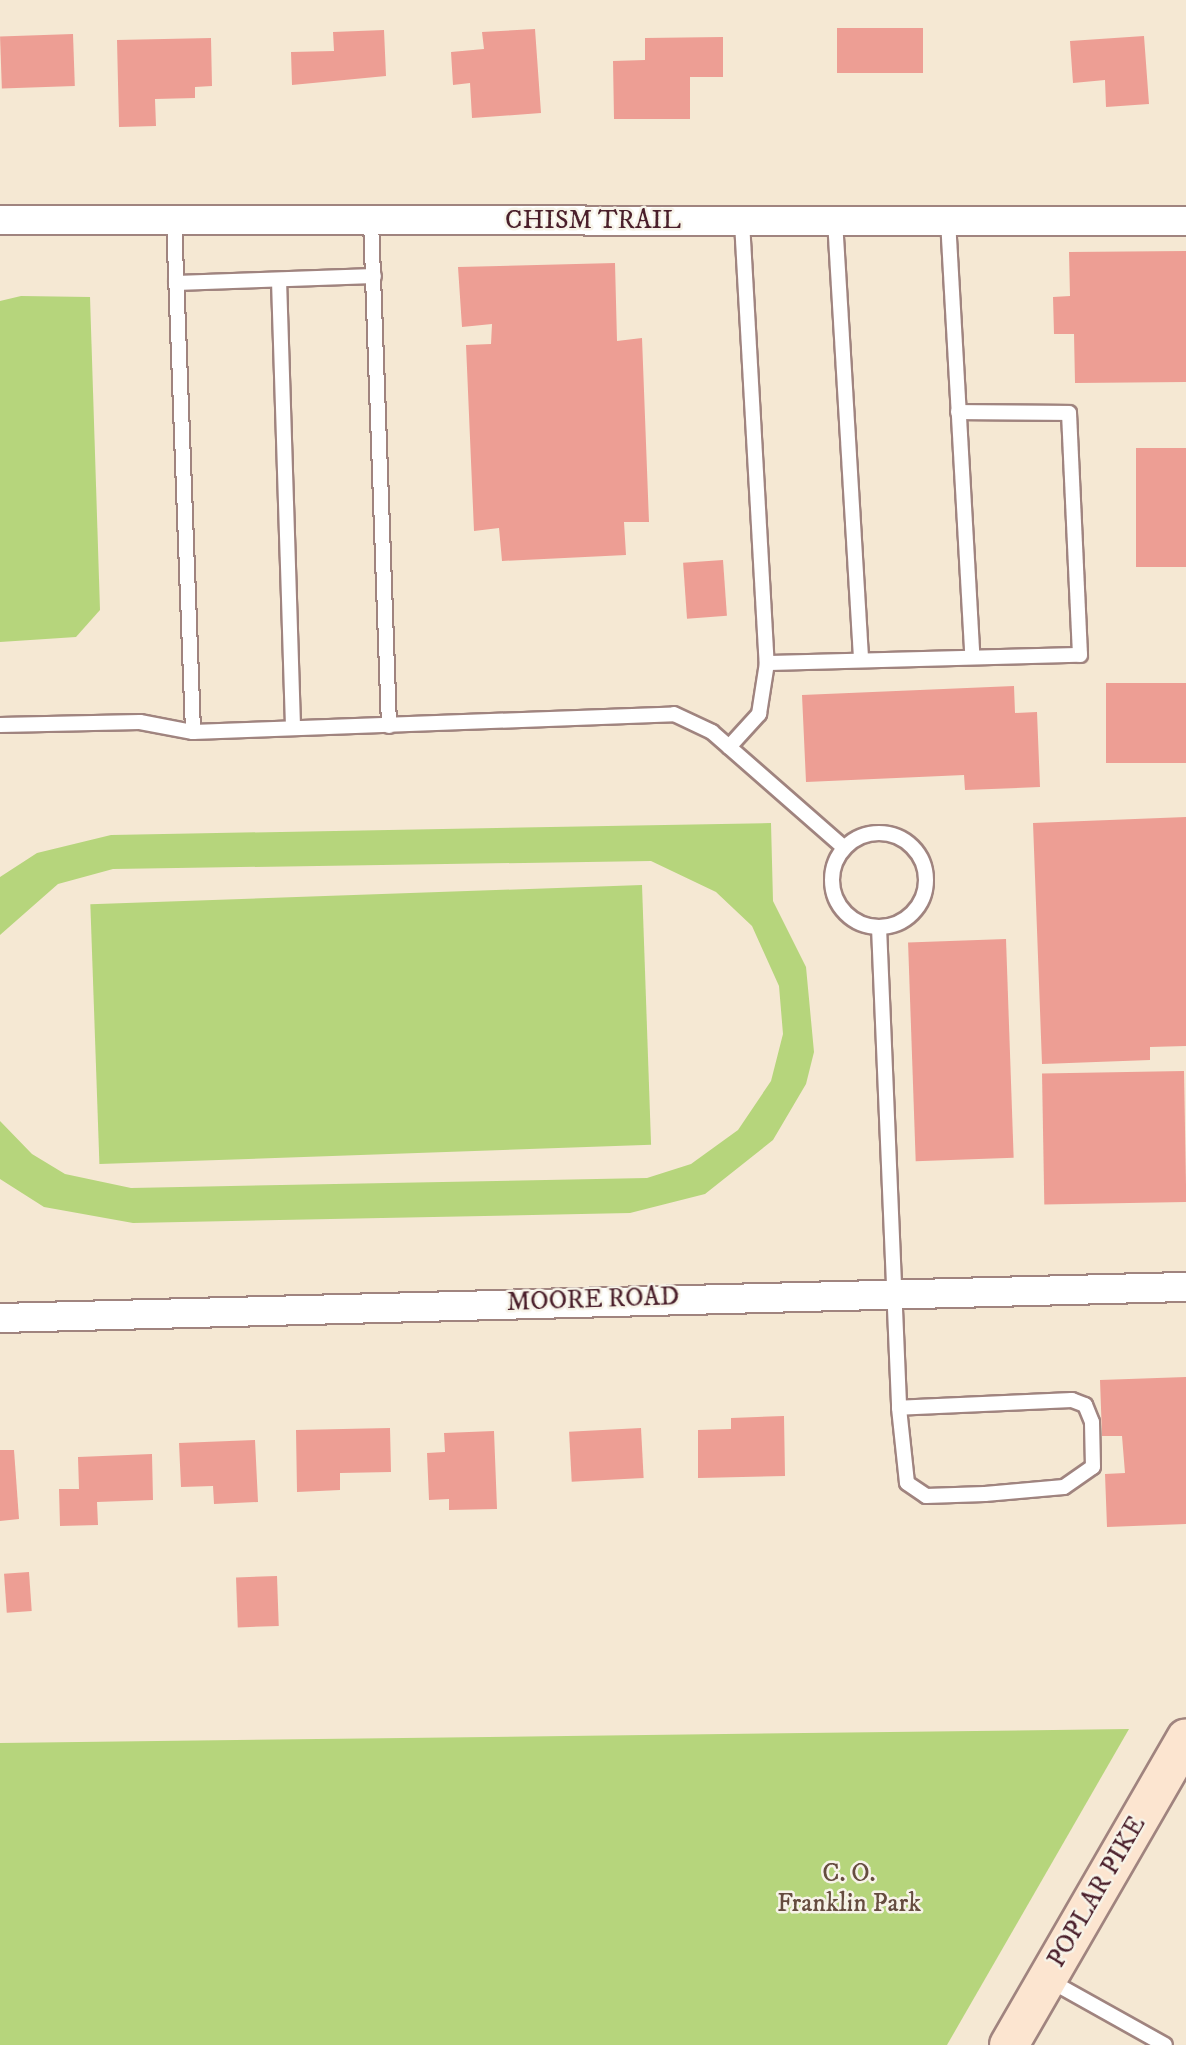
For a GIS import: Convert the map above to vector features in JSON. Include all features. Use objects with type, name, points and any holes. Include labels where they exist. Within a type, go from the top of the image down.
[{"type":"main road","name":"POPLAR PIKE","points":[[1009,2045],[1186,1739]]},
{"type":"street","name":"CHISM TRAIL","points":[[0,220],[1186,221]]},
{"type":"street","name":"MOORE ROAD","points":[[0,1318],[894,1291],[1186,1287]]},
{"type":"lane","points":[[174,220],[193,732]]},
{"type":"lane","points":[[371,220],[389,726]]},
{"type":"lane","points":[[835,220],[861,657]]},
{"type":"lane","points":[[948,220],[972,656]]},
{"type":"lane","points":[[729,747],[759,714],[767,663],[742,222]]},
{"type":"lane","points":[[176,283],[374,276]]},
{"type":"lane","points":[[279,280],[293,727]]},
{"type":"lane","points":[[767,663],[861,657],[1080,655],[1069,413],[958,412]]},
{"type":"lane","points":[[0,725],[140,722],[193,732],[656,713],[693,720],[729,747],[842,846]]},
{"type":"lane","points":[[886,832],[908,843],[922,861],[919,904],[908,919],[879,927],[855,922],[841,910],[834,868],[842,846],[886,832]]},
{"type":"lane","points":[[879,927],[899,1408],[907,1483],[926,1496],[1064,1487],[1093,1467],[1092,1422],[1085,1405],[1072,1400],[899,1408]]},
{"type":"lane","points":[[1047,1979],[1165,2045]]},
{"type":"green space","points":[[21,296],[90,297],[100,610],[76,637],[0,642],[0,301]]},
{"type":"green space","points":[[771,823],[773,901],[806,967],[814,1052],[806,1084],[773,1140],[705,1194],[630,1213],[133,1223],[44,1207],[0,1179],[0,1121],[32,1154],[65,1174],[131,1188],[647,1178],[691,1164],[738,1130],[771,1081],[783,1034],[779,986],[752,926],[716,892],[651,861],[113,869],[58,884],[0,935],[0,877],[37,853],[111,835]]},
{"type":"green space","points":[[642,885],[651,1145],[99,1164],[90,904]]},
{"type":"green space","name":"C. O. Franklin Park","points":[[1129,1729],[947,2045],[0,2045],[0,1743]]},
{"type":"building","points":[[837,28],[923,28],[923,73],[837,73]]},
{"type":"building","points":[[535,29],[541,113],[472,118],[470,83],[453,85],[451,52],[484,49],[482,32]]},
{"type":"building","points":[[384,30],[386,76],[292,85],[291,52],[334,51],[333,32]]},
{"type":"building","points":[[73,34],[75,86],[2,89],[0,37]]},
{"type":"building","points":[[1144,36],[1149,104],[1106,107],[1105,80],[1073,83],[1070,41]]},
{"type":"building","points":[[723,37],[723,77],[690,77],[690,119],[614,119],[613,61],[645,60],[645,38]]},
{"type":"building","points":[[211,38],[212,86],[195,87],[195,98],[155,99],[156,126],[119,127],[117,40]]},
{"type":"building","points":[[1186,251],[1186,382],[1075,383],[1074,334],[1054,334],[1053,297],[1070,296],[1069,252]]},
{"type":"building","points":[[615,263],[617,341],[642,338],[649,522],[624,522],[626,555],[502,561],[499,528],[474,531],[466,345],[491,344],[492,324],[462,327],[458,267]]},
{"type":"building","points":[[1136,448],[1186,448],[1186,567],[1136,567]]},
{"type":"building","points":[[723,560],[727,616],[687,619],[683,563]]},
{"type":"building","points":[[1106,683],[1186,683],[1186,763],[1106,763]]},
{"type":"building","points":[[1014,686],[1015,713],[1037,712],[1040,787],[965,790],[964,775],[806,782],[802,695]]},
{"type":"building","points":[[1186,817],[1186,1046],[1150,1047],[1150,1060],[1042,1064],[1033,823]]},
{"type":"building","points":[[1006,939],[1014,1158],[916,1161],[908,942]]},
{"type":"building","points":[[1184,1071],[1186,1202],[1044,1204],[1042,1073]]},
{"type":"building","points":[[1186,1377],[1186,1524],[1107,1527],[1105,1474],[1125,1473],[1122,1436],[1102,1436],[1100,1380]]},
{"type":"building","points":[[784,1416],[785,1476],[698,1478],[698,1430],[731,1429],[731,1418]]},
{"type":"building","points":[[390,1428],[391,1472],[340,1473],[340,1490],[297,1492],[296,1430]]},
{"type":"building","points":[[641,1428],[644,1478],[572,1482],[569,1432]]},
{"type":"building","points":[[494,1431],[497,1509],[449,1510],[449,1499],[429,1500],[427,1453],[445,1452],[444,1433]]},
{"type":"building","points":[[255,1440],[258,1502],[214,1504],[213,1486],[181,1487],[179,1443]]},
{"type":"building","points":[[0,1450],[14,1450],[19,1519],[0,1521]]},
{"type":"building","points":[[152,1454],[153,1500],[97,1502],[98,1525],[60,1526],[59,1489],[79,1489],[78,1457]]},
{"type":"building","points":[[29,1572],[32,1611],[7,1613],[4,1574]]},
{"type":"building","points":[[277,1576],[279,1626],[238,1627],[236,1577]]}]
